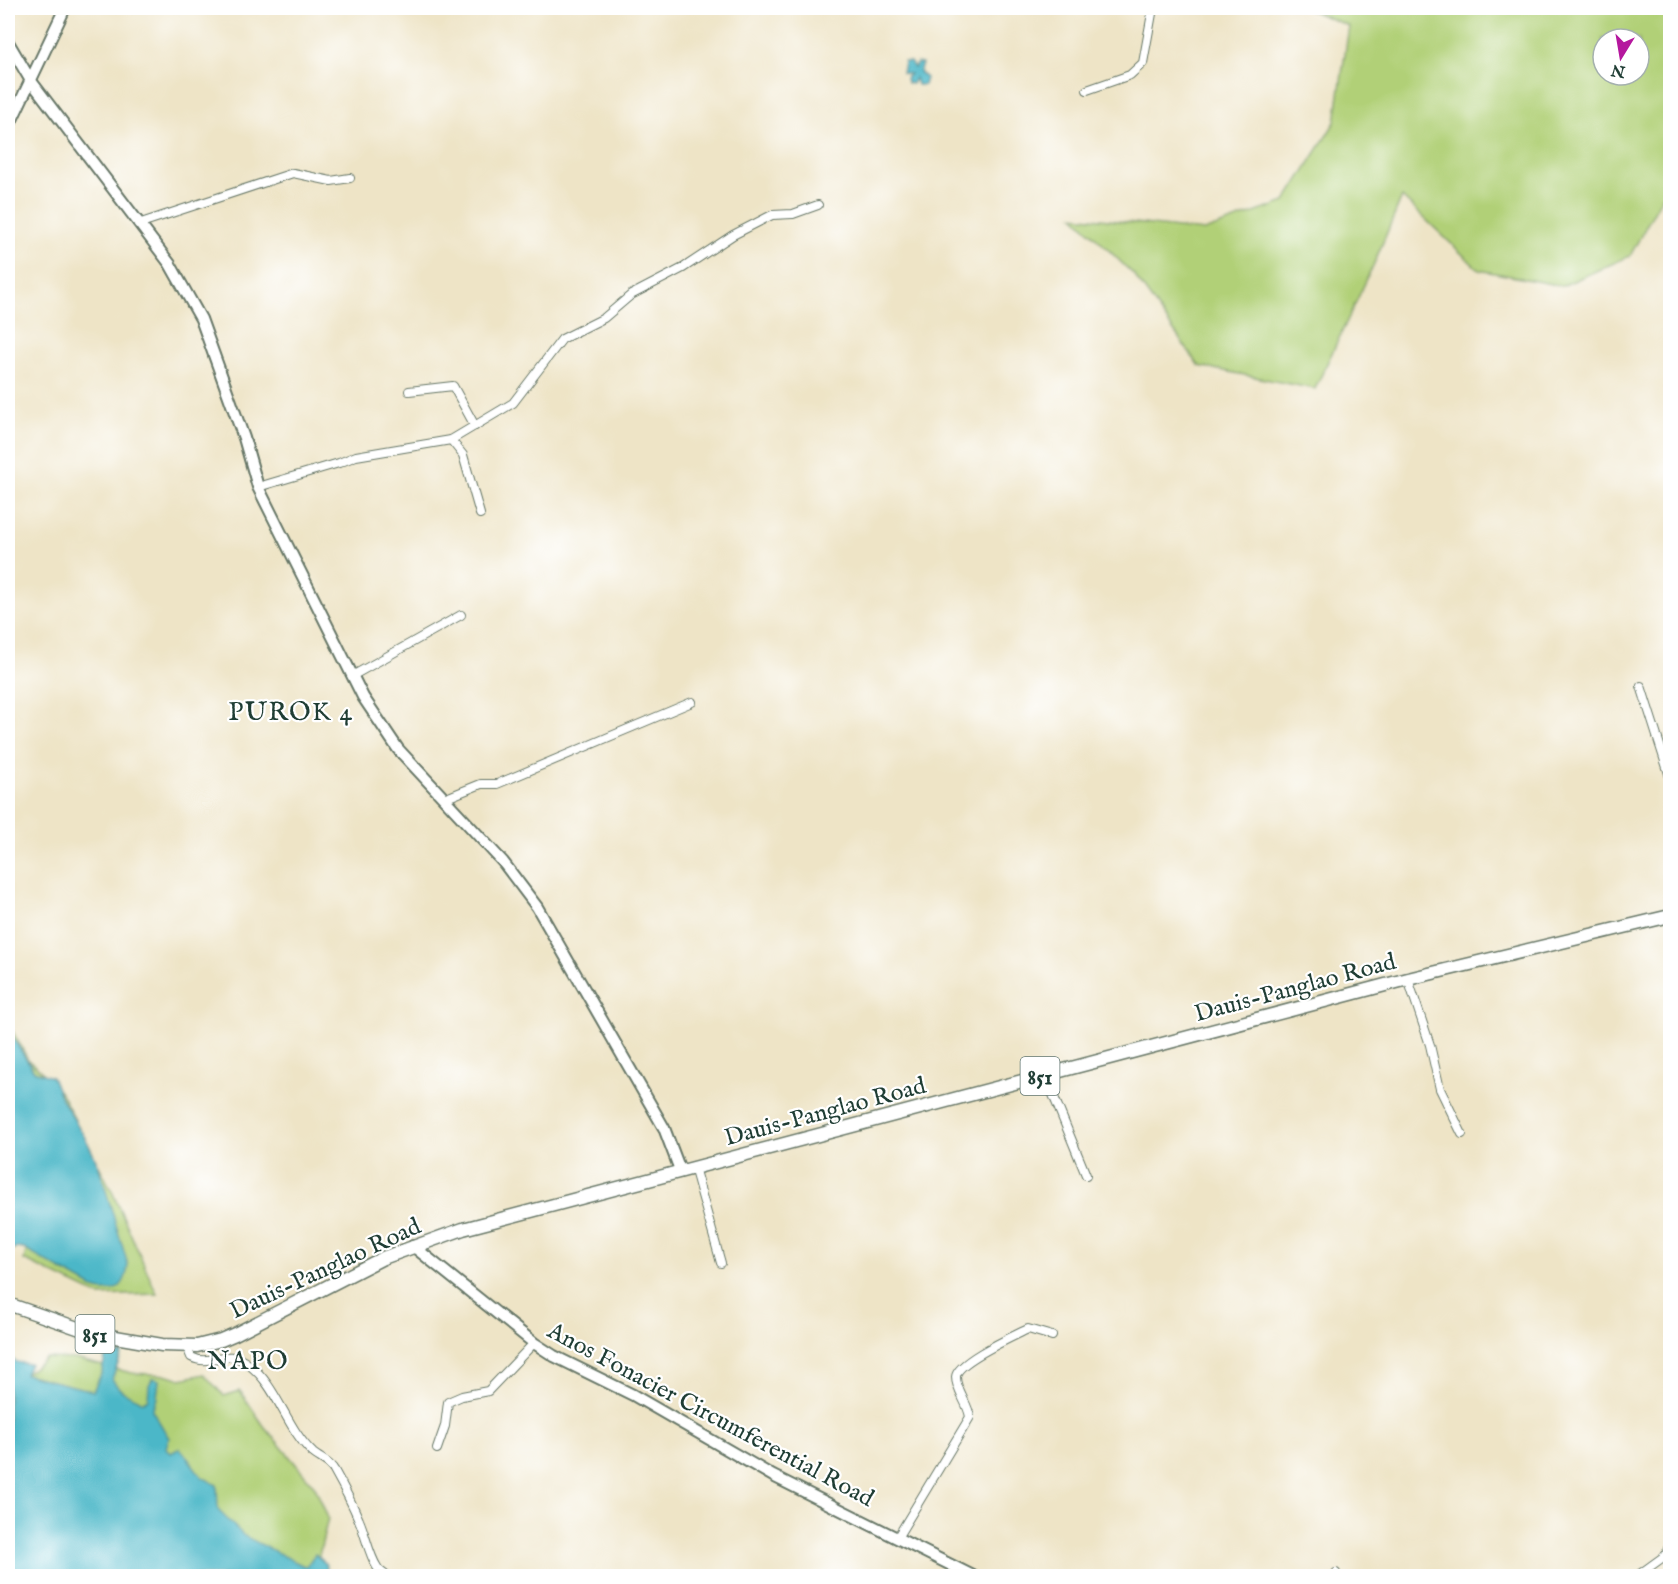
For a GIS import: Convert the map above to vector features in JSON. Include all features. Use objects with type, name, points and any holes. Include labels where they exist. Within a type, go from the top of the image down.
[{"type":"main road","name":"Dauis-Panglao Road","points":[[8,1304],[62,1325],[131,1341],[187,1347],[210,1344],[383,1258],[463,1229],[1408,979],[1671,916]]},
{"type":"street","points":[[8,128],[65,8]]},
{"type":"street","points":[[1087,90],[1130,75],[1143,63],[1153,8]]},
{"type":"street","points":[[8,42],[31,81],[170,264],[201,319],[244,438],[258,487],[363,697],[398,749],[503,862],[537,907],[664,1128],[680,1170]]},
{"type":"street","points":[[138,224],[293,173],[331,181],[351,178]]},
{"type":"street","points":[[258,487],[356,456],[451,440],[513,403],[562,339],[604,318],[631,295],[683,268],[733,235],[772,215],[793,214],[818,206]]},
{"type":"street","points":[[409,391],[453,386],[476,426]]},
{"type":"street","points":[[451,440],[463,455],[480,514]]},
{"type":"street","points":[[352,676],[461,615]]},
{"type":"street","points":[[1641,686],[1671,777]]},
{"type":"street","points":[[444,799],[481,784],[497,784],[692,702]]},
{"type":"street","points":[[1408,979],[1430,1045],[1440,1089],[1462,1134]]},
{"type":"street","points":[[1045,1075],[1086,1175]]},
{"type":"street","points":[[694,1167],[721,1263]]},
{"type":"street","name":"Anos Fonacier Circumferential Road","points":[[413,1246],[534,1343],[554,1356],[633,1395],[772,1476],[974,1576]]},
{"type":"street","points":[[897,1538],[970,1417],[957,1383],[956,1375],[959,1370],[969,1361],[1029,1329],[1052,1336]]},
{"type":"street","points":[[437,1449],[446,1426],[448,1402],[462,1396],[488,1391],[534,1343]]},
{"type":"street","points":[[187,1347],[191,1357],[199,1360],[227,1355],[238,1357],[250,1365],[270,1387],[298,1435],[313,1452],[332,1466],[359,1520],[377,1567],[387,1576]]},
{"type":"street","points":[[1637,1576],[1666,1555],[1671,1542]]},
{"type":"green space","points":[[1304,8],[1670,8],[1670,182],[1630,256],[1562,286],[1479,270],[1402,197],[1373,266],[1315,389],[1199,366],[1134,275],[1074,216],[1204,231],[1285,202],[1335,122],[1349,26]]},
{"type":"green space","points":[[8,1023],[29,1061],[62,1095],[111,1189],[157,1294],[99,1296],[24,1260],[39,1193],[8,1127]]},
{"type":"green space","points":[[46,1358],[75,1359],[132,1373],[169,1375],[181,1379],[204,1374],[224,1396],[240,1391],[264,1426],[315,1487],[328,1518],[317,1564],[299,1573],[282,1569],[25,1374]]},
{"type":"water","points":[[904,62],[910,62],[914,68],[917,63],[922,64],[919,72],[926,78],[924,85],[917,85],[915,78],[912,84],[907,83],[906,78],[910,74],[902,73]]},
{"type":"water","points":[[8,1030],[34,1071],[52,1077],[60,1096],[98,1164],[128,1265],[123,1283],[116,1289],[97,1290],[24,1249],[17,1248],[8,1251]]},
{"type":"water","points":[[107,1347],[118,1355],[123,1351],[112,1379],[123,1392],[143,1402],[148,1399],[149,1385],[153,1378],[159,1380],[157,1397],[152,1410],[169,1438],[166,1448],[171,1453],[180,1448],[202,1477],[217,1485],[218,1510],[244,1536],[306,1567],[315,1554],[325,1563],[329,1576],[8,1576],[8,1355],[16,1362],[30,1364],[25,1374],[93,1391],[102,1372]]},
{"type":"district","name":"PUROK 4","points":[[291,711]]},
{"type":"district","name":"NAPO","points":[[248,1360]]}]
